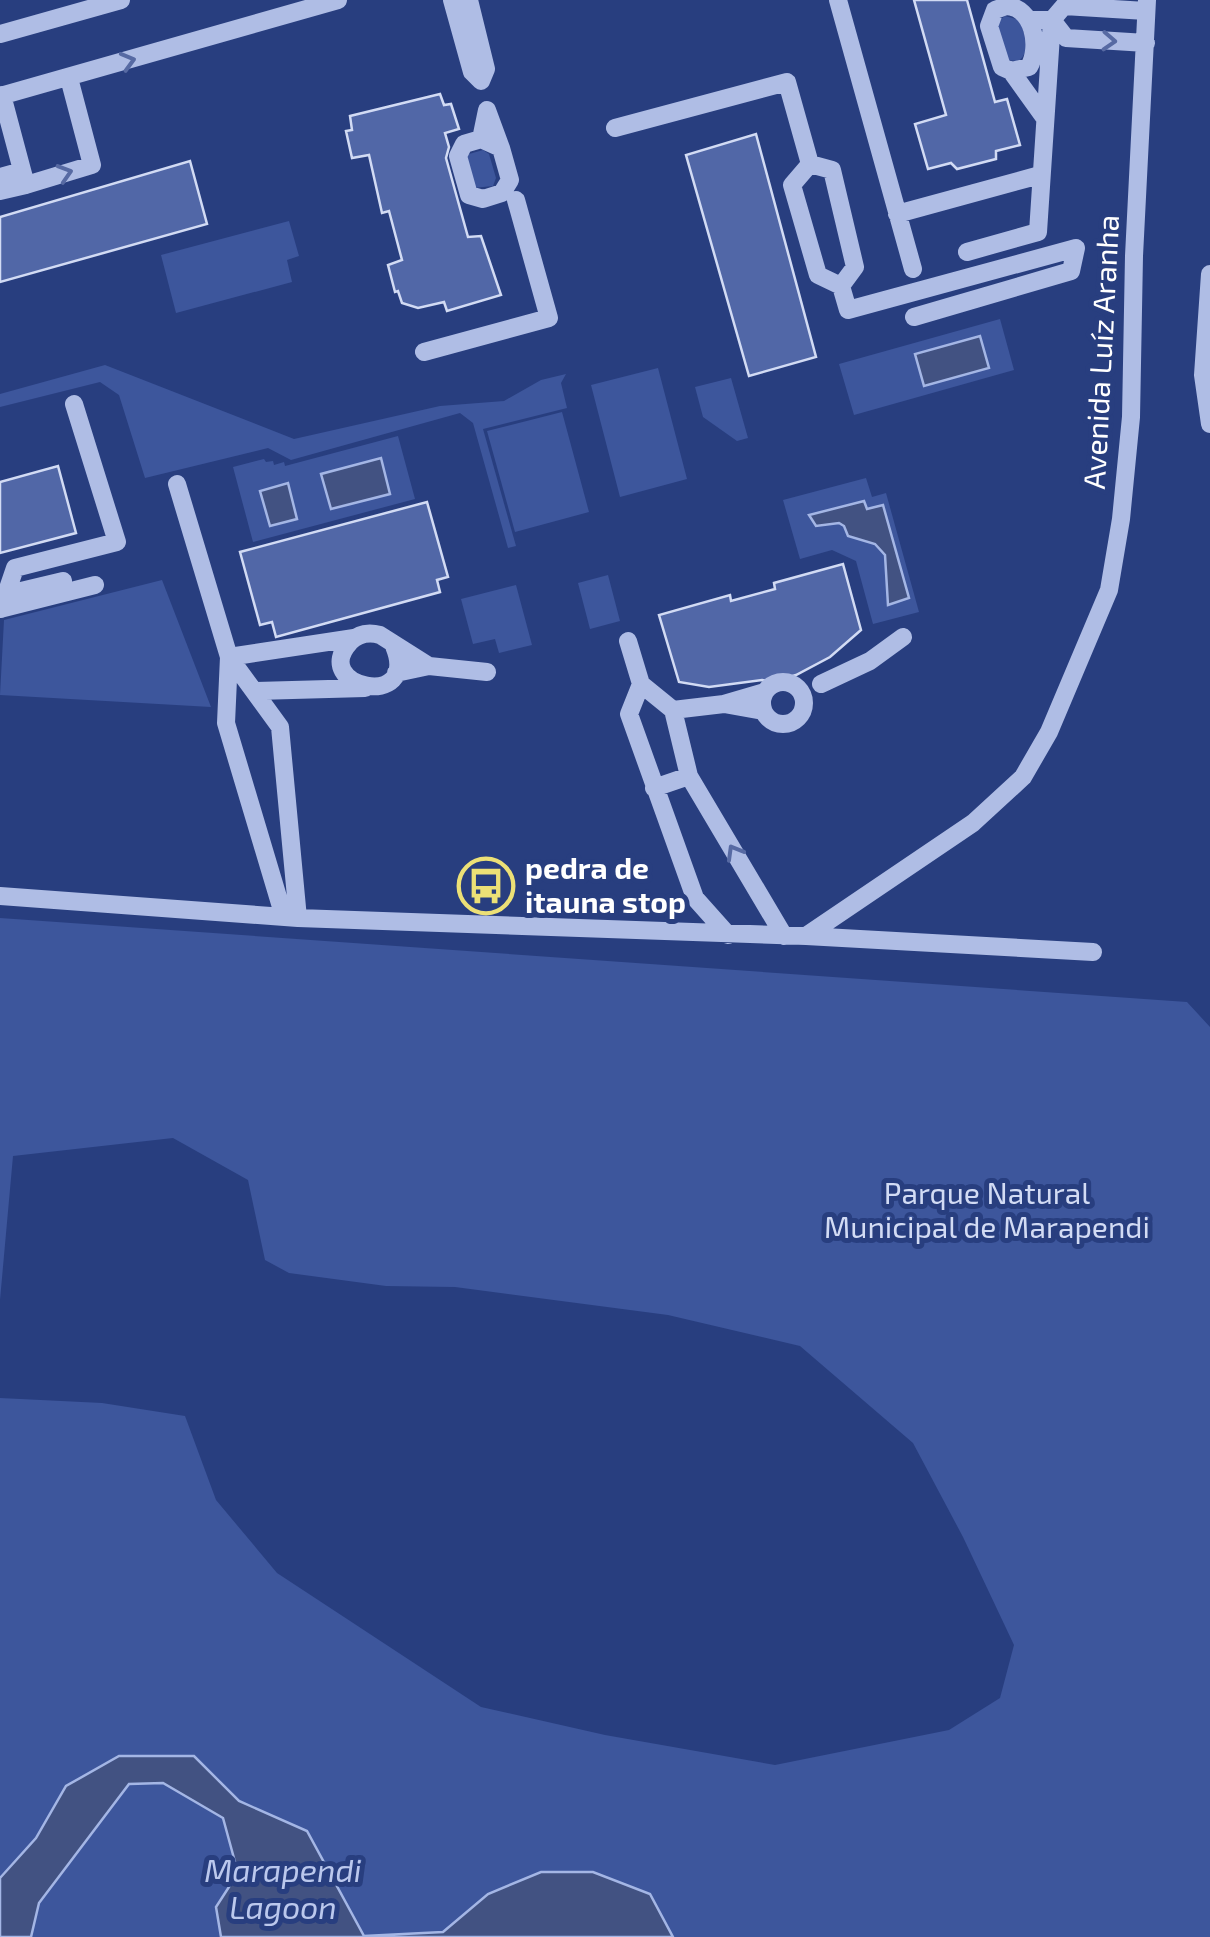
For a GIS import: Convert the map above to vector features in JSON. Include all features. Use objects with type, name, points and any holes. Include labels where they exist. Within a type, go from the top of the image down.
[{"type":"street","points":[[0,34],[121,0]]},
{"type":"street","points":[[24,178],[1,96],[338,0]]},
{"type":"street","points":[[424,352],[549,318],[481,81],[472,72],[452,0]]},
{"type":"street","points":[[469,0],[486,69],[481,81]]},
{"type":"street","points":[[838,0],[913,270]]},
{"type":"street","points":[[967,252],[1038,232],[1052,20],[1064,6],[1147,5]]},
{"type":"street","name":"Avenida Luíz Aranha","points":[[806,936],[974,824],[1024,778],[1049,732],[1109,590],[1132,416],[1134,256],[1147,5]]},
{"type":"street","points":[[1036,48],[1029,66],[1011,71],[1002,68],[989,26],[995,10],[1017,7],[1028,20],[1036,48],[1044,117]]},
{"type":"street","points":[[1028,20],[1052,20]]},
{"type":"street","points":[[1052,20],[1066,38],[1146,43]]},
{"type":"street","points":[[1011,71],[1044,117]]},
{"type":"street","points":[[0,177],[24,178],[92,165],[68,78]]},
{"type":"street","points":[[615,128],[787,82],[810,164]]},
{"type":"street","points":[[481,138],[488,110]]},
{"type":"street","points":[[500,148],[481,138],[464,144],[458,156],[469,194],[482,199],[510,191]]},
{"type":"street","points":[[810,164],[792,184],[818,275],[841,286],[848,310],[1076,248],[1071,272],[914,317]]},
{"type":"street","points":[[810,164],[832,170],[855,267],[841,286]]},
{"type":"street","points":[[896,214],[1040,175]]},
{"type":"street","points":[[0,191],[24,178]]},
{"type":"street","points":[[1210,274],[1204,375],[1210,424]]},
{"type":"street","points":[[2,602],[14,568],[117,542],[74,404]]},
{"type":"street","points":[[176,484],[229,658],[226,724],[291,918]]},
{"type":"street","points":[[2,602],[94,579]]},
{"type":"street","points":[[229,658],[372,633],[428,666]]},
{"type":"street","points":[[800,695],[870,661],[903,636]]},
{"type":"street","points":[[354,638],[344,653],[344,671],[356,685],[365,688]]},
{"type":"street","points":[[628,641],[641,684],[673,710],[689,776],[784,936]]},
{"type":"street","points":[[394,646],[398,654],[396,673]]},
{"type":"street","points":[[229,658],[280,727],[291,918]]},
{"type":"street","points":[[256,691],[383,686],[396,673],[428,666],[487,672]]},
{"type":"street","points":[[673,710],[724,704],[765,692],[776,683],[790,683],[800,695],[797,719],[785,724],[772,722],[763,711],[724,704]]},
{"type":"street","points":[[641,684],[629,714],[654,788],[695,898],[728,936]]},
{"type":"street","points":[[763,711],[765,692]]},
{"type":"street","points":[[654,788],[689,776]]},
{"type":"street","points":[[0,896],[291,918],[806,936],[1093,952]]},
{"type":"green space","points":[[1005,16],[1020,20],[1025,36],[1026,47],[1019,61],[1005,60],[997,22]]},
{"type":"green space","points":[[483,150],[489,154],[496,178],[493,186],[473,188],[466,159],[469,154]]},
{"type":"green space","points":[[289,221],[299,256],[287,260],[292,282],[176,313],[161,255]]},
{"type":"green space","points":[[1000,319],[1014,370],[854,415],[839,364]]},
{"type":"green space","points":[[105,365],[294,439],[440,406],[504,401],[541,380],[566,374],[561,383],[567,408],[483,429],[516,546],[508,548],[473,423],[460,413],[291,460],[268,448],[145,478],[119,395],[100,382],[0,407],[0,394]]},
{"type":"green space","points":[[658,368],[687,479],[620,497],[591,385]]},
{"type":"green space","points":[[731,378],[748,438],[737,441],[703,417],[695,387]]},
{"type":"green space","points":[[562,412],[589,512],[515,532],[487,431]]},
{"type":"green space","points":[[398,436],[415,499],[253,542],[233,467],[264,459],[274,465],[284,462],[285,466]]},
{"type":"green space","points":[[866,478],[872,497],[886,493],[919,612],[873,624],[856,561],[832,550],[800,559],[783,500]]},
{"type":"green space","points":[[608,575],[620,621],[590,629],[578,583]]},
{"type":"green space","points":[[162,580],[211,707],[0,695],[4,620]]},
{"type":"green space","points":[[516,585],[532,645],[499,653],[495,639],[473,644],[461,599]]},
{"type":"green space","name":"Parque Natural Municipal de Marapendi","points":[[0,918],[1187,1002],[1210,1027],[1210,1937],[673,1937],[650,1894],[593,1872],[540,1872],[488,1894],[443,1932],[364,1936],[307,1831],[239,1801],[193,1756],[66,1786],[36,1838],[0,1878],[0,1398],[102,1403],[185,1416],[216,1500],[277,1573],[481,1707],[605,1735],[775,1765],[949,1730],[1000,1698],[1014,1645],[913,1443],[800,1346],[668,1315],[455,1287],[386,1286],[289,1273],[265,1260],[248,1180],[173,1138],[13,1156],[0,1300]]},
{"type":"green space","points":[[129,1783],[163,1783],[223,1818],[238,1874],[216,1907],[221,1937],[31,1937],[39,1903]]},
{"type":"water","points":[[980,336],[989,368],[924,386],[915,354]]},
{"type":"water","points":[[381,458],[390,494],[331,509],[321,474]]},
{"type":"water","points":[[288,483],[297,519],[270,526],[260,491]]},
{"type":"water","points":[[864,501],[867,509],[883,505],[909,598],[888,605],[885,555],[875,544],[848,536],[839,523],[816,526],[809,515]]},
{"type":"water","name":"Marapendi Lagoon","points":[[119,1756],[194,1756],[239,1801],[307,1831],[364,1936],[443,1932],[488,1894],[541,1872],[593,1872],[650,1894],[673,1937],[221,1937],[216,1907],[238,1873],[223,1818],[163,1783],[129,1784],[39,1903],[31,1937],[0,1937],[0,1878],[36,1838],[66,1786]]},
{"type":"building","points":[[914,0],[967,0],[995,102],[1007,99],[1020,145],[996,151],[996,159],[957,169],[951,163],[928,169],[915,124],[946,115]]},
{"type":"building","points":[[440,94],[444,105],[451,104],[459,129],[445,133],[449,147],[446,158],[468,237],[481,236],[501,295],[447,311],[444,302],[418,308],[402,303],[398,291],[395,292],[388,265],[402,260],[389,211],[382,213],[369,155],[352,158],[346,131],[352,130],[350,116]]},
{"type":"building","points":[[756,134],[816,357],[749,376],[686,155]]},
{"type":"building","points":[[190,161],[207,224],[0,282],[0,217]]},
{"type":"building","points":[[58,466],[76,533],[0,553],[0,482]]},
{"type":"building","points":[[427,502],[448,577],[437,580],[440,592],[276,637],[272,622],[260,625],[240,552]]},
{"type":"building","points":[[843,564],[861,630],[830,657],[773,682],[709,687],[679,682],[659,615],[730,595],[731,601],[775,589],[774,583]]},
{"type":"place","name":"pedra de itauna stop","points":[[486,886]]}]
